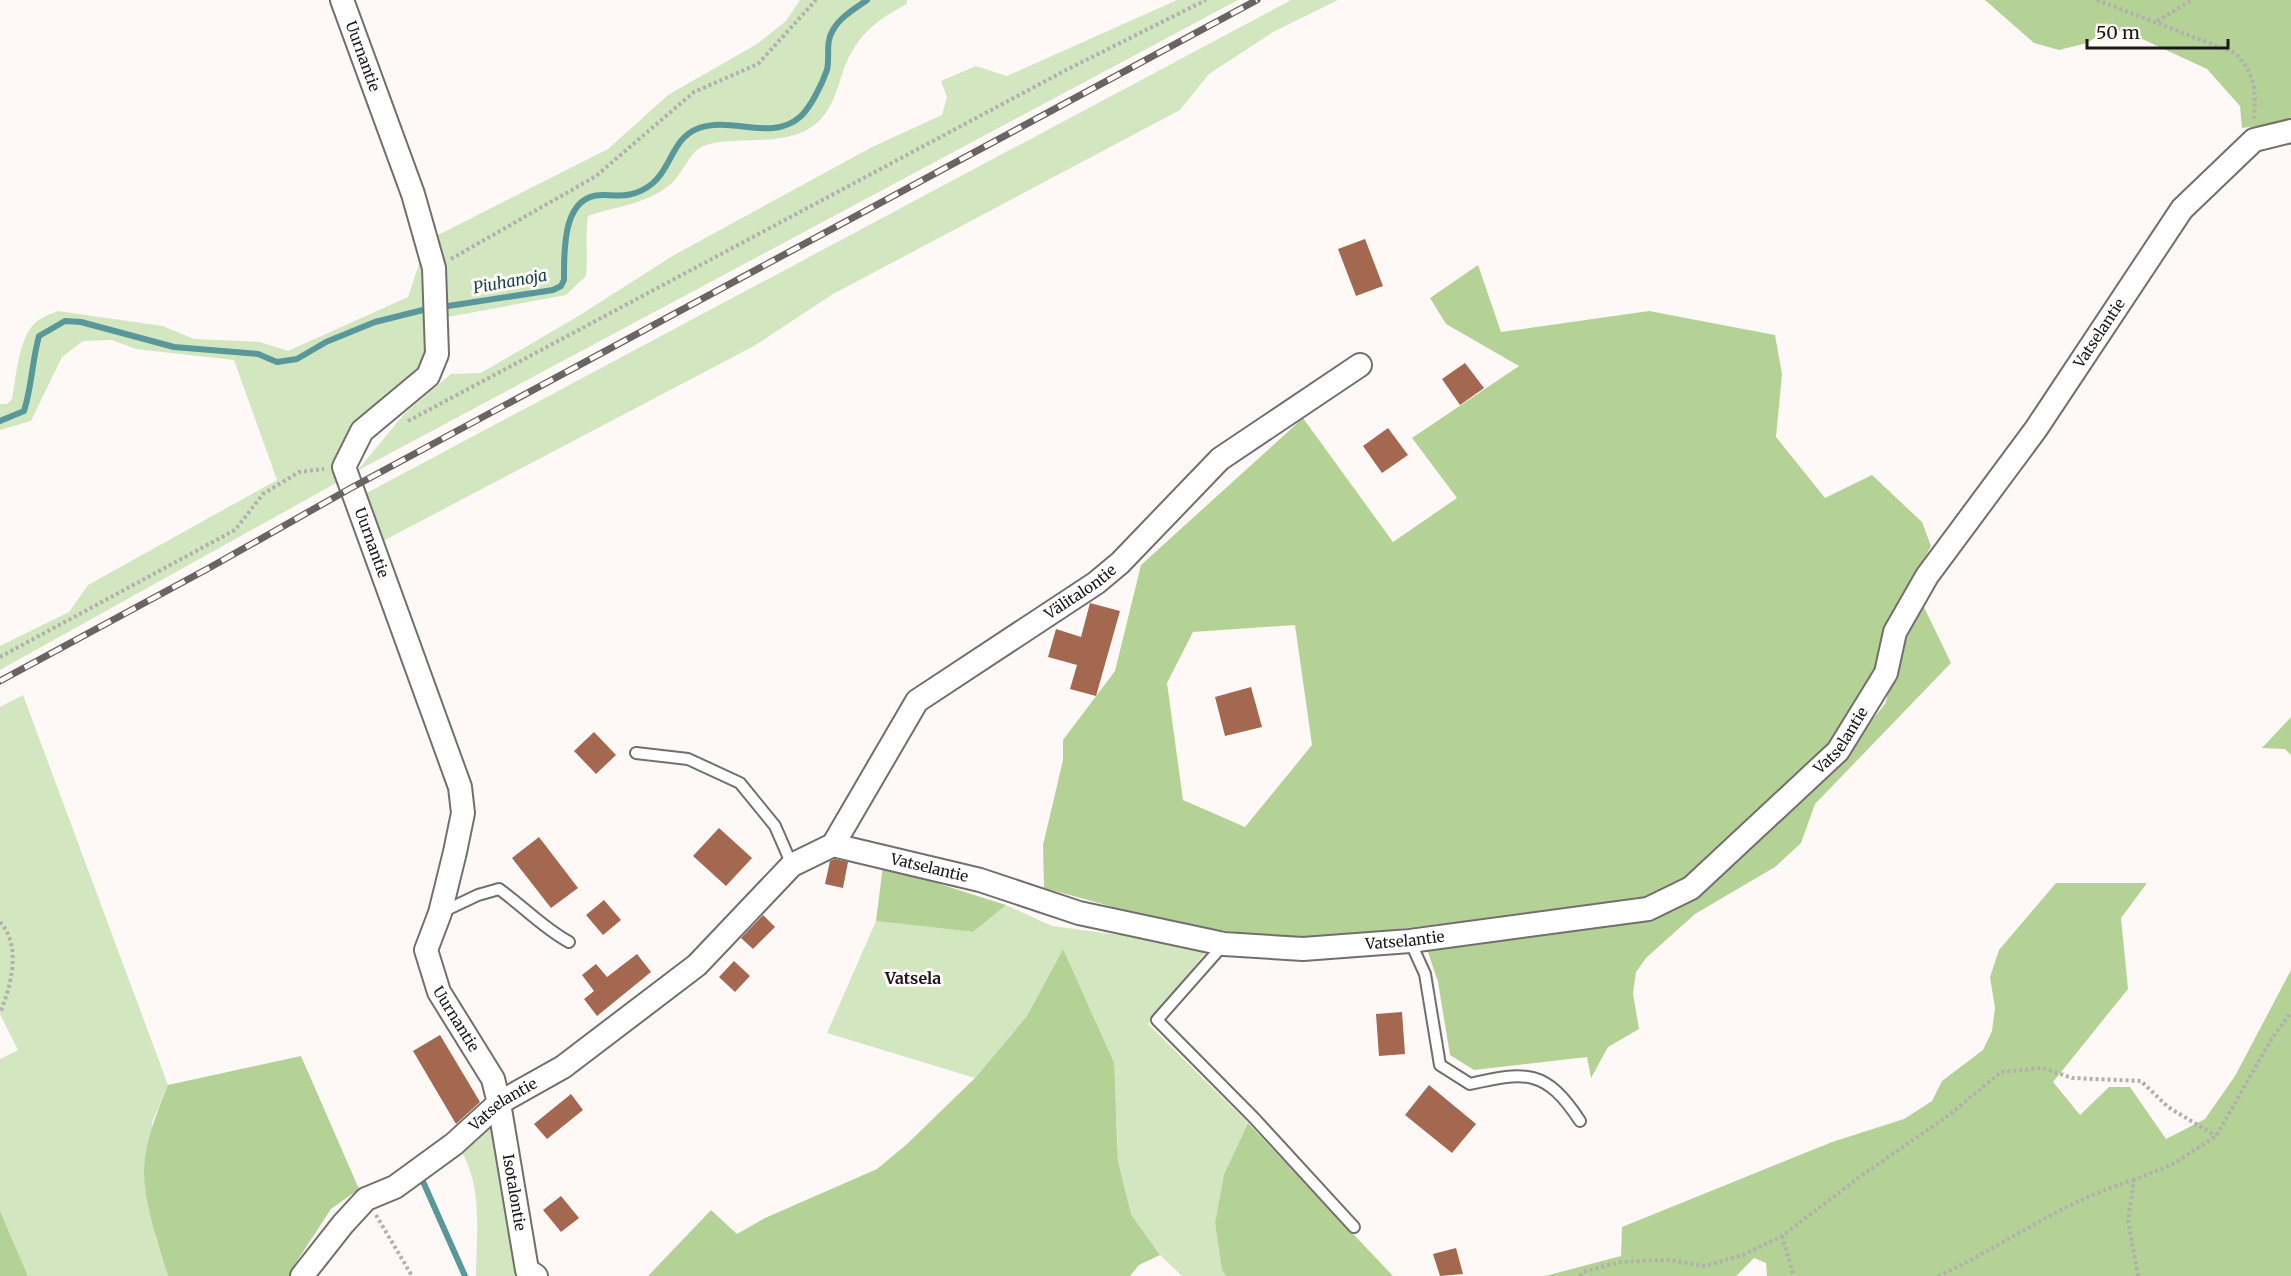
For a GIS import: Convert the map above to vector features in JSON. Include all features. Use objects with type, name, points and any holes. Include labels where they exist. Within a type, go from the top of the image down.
[{"type":"street","name":"Uurnantie","points":[[342,0],[413,194],[434,268],[437,354],[428,376],[362,431],[344,467],[460,787],[463,813],[440,913],[426,950],[439,992],[493,1079],[499,1103]]},
{"type":"street","points":[[2254,140],[2291,131]]},
{"type":"street","name":"Vatselantie","points":[[302,1276],[366,1199],[395,1186],[454,1144],[499,1103],[562,1067],[697,965],[792,865],[833,845],[980,880],[1079,913],[1224,944],[1303,949],[1410,941],[1648,909],[1691,888],[1838,751],[1886,673],[1895,632],[1928,576],[2036,429],[2182,209],[2254,140]]},
{"type":"street","name":"Välitalontie","points":[[833,845],[918,701],[1096,583],[1120,563],[1220,459],[1360,365]]},
{"type":"street","name":"Isotalontie","points":[[499,1103],[527,1270],[536,1276]]},
{"type":"lane","points":[[636,753],[687,759],[740,783],[775,826],[792,865]]},
{"type":"lane","points":[[440,913],[478,895],[499,889],[522,905],[549,931],[569,942]]},
{"type":"lane","points":[[1410,941],[1425,974],[1440,1065],[1470,1084],[1511,1074],[1540,1080],[1563,1095],[1580,1120]]},
{"type":"lane","points":[[1224,944],[1157,1020],[1260,1125],[1354,1227]]},
{"type":"path","points":[[434,268],[596,176],[694,92],[758,64],[816,0]]},
{"type":"path","points":[[406,422],[1068,69],[1206,0]]},
{"type":"path","points":[[2097,0],[2235,53],[2250,69],[2255,102],[2254,140]]},
{"type":"path","points":[[2156,21],[2192,0]]},
{"type":"path","points":[[0,657],[235,530],[263,494],[299,472],[344,467]]},
{"type":"path","points":[[0,922],[6,928],[13,966],[0,1013]]},
{"type":"path","points":[[1938,1276],[2031,1226],[2115,1186],[2175,1162],[2216,1136],[2271,1040],[2291,1012]]},
{"type":"path","points":[[1580,1276],[1583,1272],[1620,1262],[1668,1260],[1705,1266],[1743,1255],[1782,1236],[1858,1178],[1949,1115],[2001,1072],[2043,1068],[2072,1078],[2141,1082],[2168,1107],[2216,1136]]},
{"type":"path","points":[[2134,1180],[2128,1220],[2138,1276]]},
{"type":"path","points":[[366,1199],[412,1276]]},
{"type":"path","points":[[1782,1236],[1794,1276]]},
{"type":"green space","points":[[800,0],[907,0],[907,4],[881,19],[862,38],[846,63],[830,106],[819,121],[808,129],[781,138],[709,144],[692,155],[677,178],[653,196],[588,216],[586,276],[566,295],[448,317],[436,236],[608,149],[668,95],[757,44],[786,21]]},
{"type":"green space","points":[[1177,0],[1238,0],[357,471],[405,413],[451,374],[481,373],[580,315],[674,255],[872,147],[942,115],[947,97],[941,81],[976,66],[1007,76]]},
{"type":"green space","points":[[1291,0],[1338,0],[1273,32],[1209,74],[1180,110],[833,294],[754,346],[381,542],[363,495]]},
{"type":"green space","points":[[1985,0],[2291,0],[2291,122],[2242,128],[2240,106],[2207,69],[2127,32],[2107,30],[2087,43],[2059,50],[2034,43]]},
{"type":"green space","points":[[420,261],[429,340],[426,360],[398,391],[338,482],[0,670],[0,646],[69,612],[88,585],[277,480],[234,360],[136,349],[112,340],[83,341],[62,357],[31,421],[0,430],[0,404],[7,404],[12,399],[23,345],[30,329],[36,323],[58,311],[163,326],[194,339],[260,342],[288,351],[408,297]]},
{"type":"green space","points":[[1478,265],[1501,332],[1649,311],[1775,335],[1782,374],[1776,437],[1825,498],[1872,475],[1922,522],[1931,546],[1898,610],[1879,666],[1842,733],[1682,884],[1630,902],[1364,933],[1302,937],[1241,933],[1168,922],[1044,888],[1043,845],[1063,760],[1063,740],[1115,671],[1141,565],[1303,418],[1393,542],[1457,498],[1412,438],[1519,366],[1446,324],[1430,298]],"holes":[[[1295,625],[1312,745],[1245,827],[1183,800],[1167,683],[1193,632]]]},
{"type":"green space","points":[[1923,605],[1951,663],[1815,804],[1801,843],[1775,867],[1695,914],[1646,958],[1636,972],[1633,994],[1639,1029],[1608,1047],[1591,1078],[1587,1057],[1474,1070],[1450,1055],[1438,982],[1426,946],[1638,919],[1854,742],[1885,704],[1903,645]]},
{"type":"green space","points":[[23,695],[168,1085],[152,1122],[156,1239],[168,1276],[28,1276],[0,1211],[0,1059],[18,1050],[0,1014],[0,707]]},
{"type":"green space","points":[[2291,717],[2291,755],[2285,749],[2262,748]]},
{"type":"green space","points":[[883,866],[1006,905],[973,932],[876,921]]},
{"type":"green space","points":[[2056,883],[2147,883],[2121,918],[2128,989],[2053,1082],[2080,1115],[2109,1087],[2130,1087],[2166,1139],[2205,1119],[2235,1076],[2291,970],[2291,1276],[1767,1276],[1766,1263],[1754,1258],[1736,1276],[1545,1276],[1621,1256],[1622,1227],[1832,1142],[1904,1119],[1932,1101],[1942,1081],[1983,1050],[1992,1031],[1995,1008],[1990,977],[1999,950]]},
{"type":"green space","points":[[1006,905],[1052,926],[1210,947],[1148,1024],[1248,1123],[1224,1174],[1215,1223],[1222,1270],[1226,1276],[1182,1276],[1160,1255],[1131,1214],[1118,1161],[1117,1121],[1063,949],[1027,1016],[975,1078],[827,1033],[876,921],[973,932]]},
{"type":"green space","points":[[1063,949],[1114,1063],[1118,1161],[1131,1214],[1160,1255],[1139,1265],[1130,1276],[648,1276],[711,1210],[737,1234],[765,1218],[877,1169],[906,1145],[975,1078],[1027,1016]]},
{"type":"green space","points":[[301,1056],[359,1189],[331,1209],[295,1264],[292,1276],[168,1276],[149,1210],[144,1171],[149,1138],[168,1085]]},
{"type":"green space","points":[[494,1114],[520,1276],[476,1276],[477,1210],[475,1194],[467,1163],[459,1148]]},
{"type":"green space","points":[[1248,1123],[1393,1276],[1226,1276],[1222,1270],[1215,1223],[1224,1174]]},
{"type":"green space","points":[[0,1211],[28,1276],[0,1276]]},
{"type":"building","points":[[1365,239],[1383,286],[1356,296],[1338,249]]},
{"type":"building","points":[[1465,363],[1484,388],[1460,405],[1442,379]]},
{"type":"building","points":[[1388,428],[1408,455],[1382,473],[1363,446]]},
{"type":"building","points":[[1090,603],[1120,611],[1096,696],[1070,689],[1077,665],[1048,657],[1056,629],[1081,637]]},
{"type":"building","points":[[1251,687],[1262,727],[1225,736],[1215,697]]},
{"type":"building","points":[[594,732],[616,755],[596,774],[574,751]]},
{"type":"building","points":[[719,828],[752,858],[726,886],[693,856]]},
{"type":"building","points":[[539,837],[578,888],[551,908],[512,858]]},
{"type":"building","points":[[835,859],[848,862],[843,888],[825,884],[830,861]]},
{"type":"building","points":[[604,900],[621,920],[603,935],[586,915]]},
{"type":"building","points":[[763,915],[775,927],[753,949],[741,938]]},
{"type":"building","points":[[637,954],[651,972],[597,1016],[584,999],[594,991],[582,975],[596,964],[607,977]]},
{"type":"building","points":[[734,961],[750,976],[735,992],[719,977]]},
{"type":"building","points":[[1402,1012],[1405,1054],[1379,1056],[1376,1014]]},
{"type":"building","points":[[440,1035],[480,1102],[456,1124],[413,1051]]},
{"type":"building","points":[[1429,1085],[1476,1124],[1452,1153],[1405,1115]]},
{"type":"building","points":[[571,1094],[583,1110],[547,1139],[534,1124]]},
{"type":"building","points":[[561,1196],[579,1218],[561,1232],[543,1210]]},
{"type":"building","points":[[1456,1248],[1463,1274],[1440,1276],[1433,1254]]},
{"type":"waterway","name":"Piuhanoja","points":[[448,306],[553,290],[561,286],[564,280],[565,240],[572,214],[579,204],[589,197],[629,195],[647,188],[659,176],[683,139],[699,128],[712,125],[777,128],[800,117],[816,95],[827,70],[829,39],[833,30],[844,17],[867,0]]},
{"type":"waterway","name":"Piuhanoja","points":[[0,421],[24,411],[39,336],[65,321],[81,322],[174,347],[258,354],[277,362],[297,359],[326,342],[375,322],[423,310]]},
{"type":"waterway","points":[[421,1177],[465,1276]]},
{"type":"railway","points":[[0,681],[351,488],[1257,0]]},
{"type":"district","name":"Vatsela","points":[[913,978]]}]
